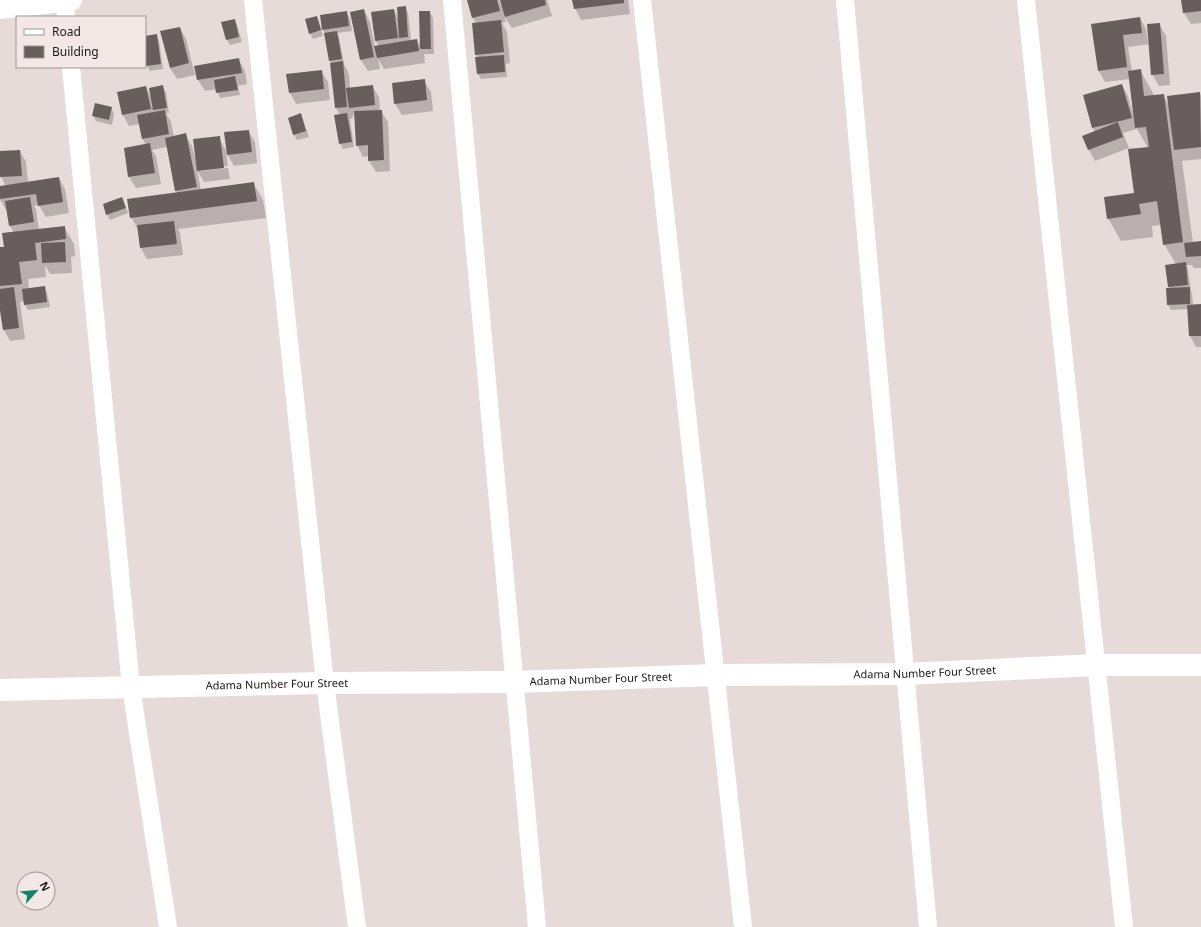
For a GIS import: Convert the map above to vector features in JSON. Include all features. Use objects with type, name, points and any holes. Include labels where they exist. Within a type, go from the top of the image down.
[{"type":"street","points":[[253,0],[325,682],[357,927]]},
{"type":"street","points":[[452,0],[537,927]]},
{"type":"street","points":[[642,0],[744,927]]},
{"type":"street","points":[[845,0],[904,674],[928,927]]},
{"type":"street","points":[[1026,0],[1124,927]]},
{"type":"street","points":[[0,8],[67,6]]},
{"type":"street","points":[[71,68],[131,687],[168,927]]},
{"type":"street","name":"Adama Number Four Street","points":[[0,690],[325,682],[514,682],[716,676],[904,674],[1096,665],[1201,664]]},
{"type":"building","points":[[467,0],[497,0],[500,11],[472,18]]},
{"type":"building","points":[[500,0],[545,0],[546,5],[505,17]]},
{"type":"building","points":[[572,0],[624,0],[624,3],[574,9]]},
{"type":"building","points":[[1181,0],[1201,0],[1201,11],[1183,13]]},
{"type":"building","points":[[406,6],[408,37],[399,38],[397,7]]},
{"type":"building","points":[[364,9],[374,57],[360,60],[350,12]]},
{"type":"building","points":[[394,9],[398,38],[375,41],[371,12]]},
{"type":"building","points":[[347,11],[349,26],[322,30],[320,15]]},
{"type":"building","points":[[419,11],[430,11],[431,49],[420,49]]},
{"type":"building","points":[[317,16],[321,30],[309,34],[305,19]]},
{"type":"building","points":[[1140,17],[1142,33],[1123,35],[1127,67],[1098,71],[1091,24]]},
{"type":"building","points":[[235,19],[239,37],[226,40],[221,22]]},
{"type":"building","points":[[501,20],[504,52],[475,55],[472,23]]},
{"type":"building","points":[[1160,23],[1164,74],[1151,75],[1147,24]]},
{"type":"building","points":[[180,27],[189,63],[170,68],[160,31]]},
{"type":"building","points":[[337,31],[342,59],[329,61],[324,33]]},
{"type":"building","points":[[157,34],[161,64],[146,66],[146,36]]},
{"type":"building","points":[[417,39],[419,51],[377,58],[374,46]]},
{"type":"building","points":[[504,55],[505,72],[477,74],[475,57]]},
{"type":"building","points":[[239,58],[242,73],[197,80],[194,66]]},
{"type":"building","points":[[343,61],[347,107],[335,108],[330,63]]},
{"type":"building","points":[[1141,69],[1144,96],[1164,94],[1183,242],[1163,245],[1157,201],[1139,204],[1141,214],[1107,219],[1104,197],[1134,193],[1128,149],[1149,147],[1146,127],[1135,128],[1128,71]]},
{"type":"building","points":[[322,70],[324,89],[289,93],[286,74]]},
{"type":"building","points":[[235,76],[238,90],[216,93],[214,80]]},
{"type":"building","points":[[425,79],[427,100],[394,104],[392,83]]},
{"type":"building","points":[[1122,84],[1132,118],[1092,128],[1083,95]]},
{"type":"building","points":[[163,85],[167,108],[153,110],[149,88]]},
{"type":"building","points":[[373,85],[375,105],[349,108],[346,88]]},
{"type":"building","points":[[146,86],[151,109],[122,115],[117,92]]},
{"type":"building","points":[[1200,92],[1201,147],[1174,150],[1167,96]]},
{"type":"building","points":[[95,103],[112,107],[109,120],[92,116]]},
{"type":"building","points":[[165,110],[169,134],[142,139],[137,115]]},
{"type":"building","points":[[382,110],[384,160],[368,161],[368,145],[356,146],[354,111]]},
{"type":"building","points":[[301,113],[306,131],[293,135],[288,118]]},
{"type":"building","points":[[347,113],[352,142],[339,144],[334,115]]},
{"type":"building","points":[[1118,122],[1123,137],[1088,150],[1082,136]]},
{"type":"building","points":[[249,130],[252,152],[227,155],[224,132]]},
{"type":"building","points":[[186,133],[197,187],[175,191],[165,138]]},
{"type":"building","points":[[220,136],[224,168],[197,171],[193,139]]},
{"type":"building","points":[[150,143],[155,173],[128,177],[124,148]]},
{"type":"building","points":[[20,150],[22,176],[0,177],[0,151]]},
{"type":"building","points":[[59,177],[63,202],[38,206],[36,194],[0,199],[0,186]]},
{"type":"building","points":[[254,182],[257,201],[130,218],[127,199]]},
{"type":"building","points":[[30,197],[34,222],[9,226],[5,201]]},
{"type":"building","points":[[122,197],[126,208],[106,215],[103,204]]},
{"type":"building","points":[[174,221],[177,244],[140,248],[137,225]]},
{"type":"building","points":[[65,226],[66,239],[35,243],[37,260],[19,262],[22,284],[0,286],[0,247],[4,247],[2,233]]},
{"type":"building","points":[[1201,241],[1201,256],[1186,257],[1184,243]]},
{"type":"building","points":[[65,242],[66,262],[42,263],[41,243]]},
{"type":"building","points":[[1186,262],[1188,285],[1168,287],[1165,265]]},
{"type":"building","points":[[45,286],[47,302],[24,305],[22,289]]},
{"type":"building","points":[[14,287],[19,328],[3,330],[0,311],[0,289]]},
{"type":"building","points":[[1190,287],[1190,304],[1167,305],[1166,288]]},
{"type":"building","points":[[1201,304],[1201,336],[1189,336],[1187,305]]}]
